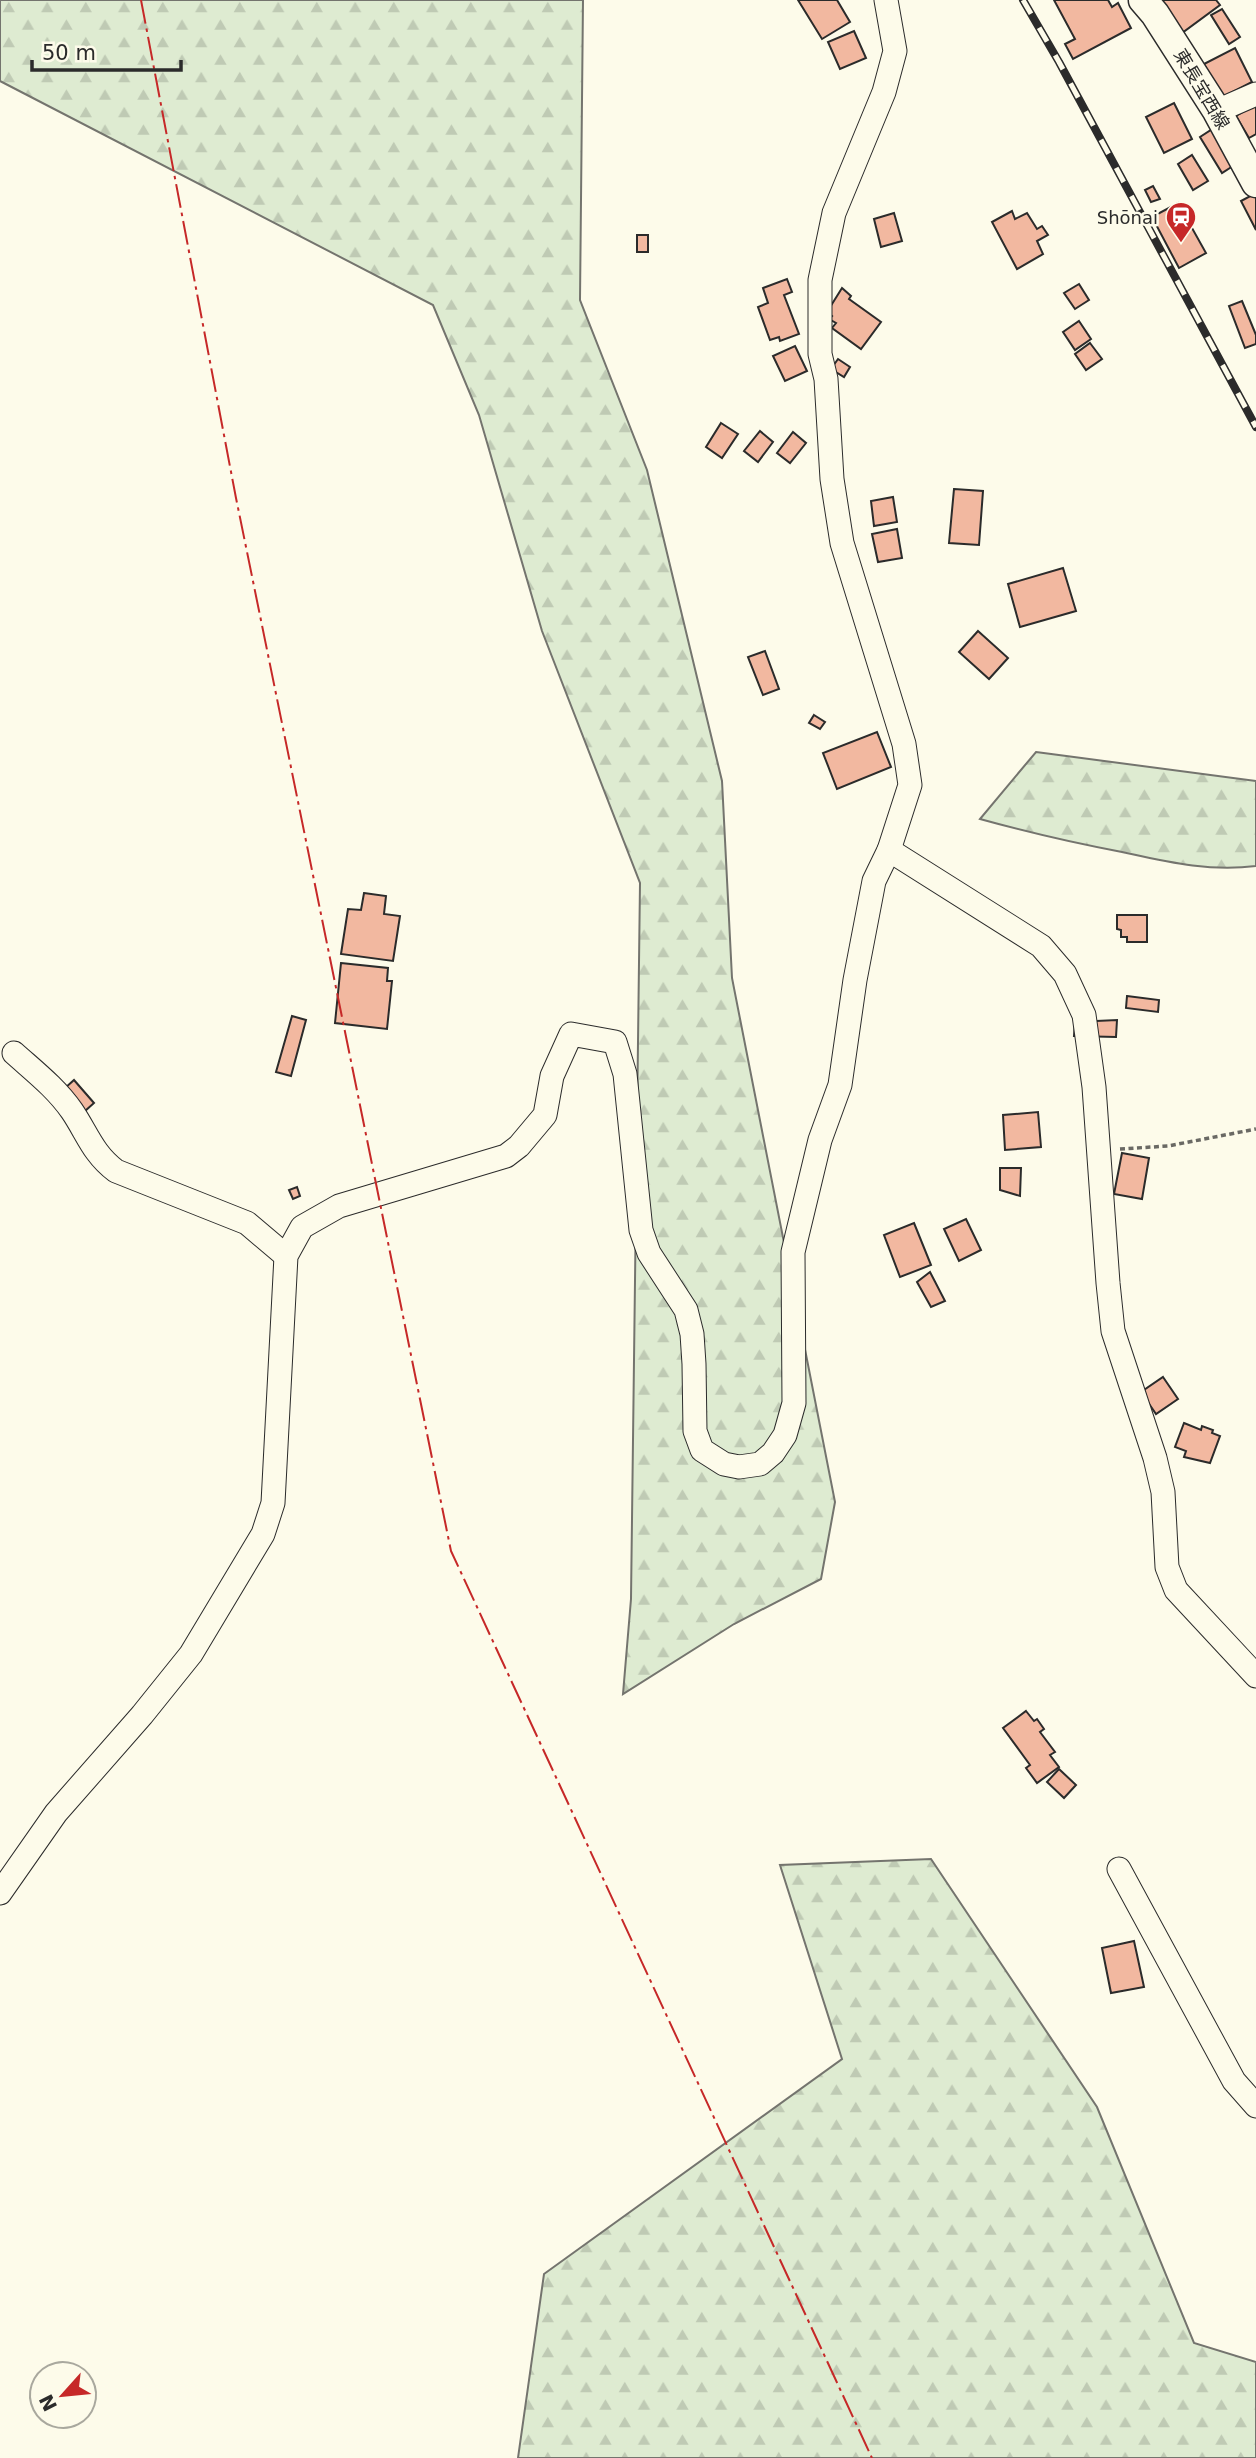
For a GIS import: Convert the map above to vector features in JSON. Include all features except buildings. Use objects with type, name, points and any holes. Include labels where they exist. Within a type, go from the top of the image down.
[{"type":"main road","name":"東長宝西線","points":[[1143,0],[1155,14],[1217,111],[1256,183]]},
{"type":"street","points":[[0,1893],[56,1813],[191,1654],[263,1534],[273,1503],[286,1256],[302,1227],[339,1206],[506,1156],[519,1146],[545,1115],[552,1076],[571,1034],[615,1042],[625,1074],[641,1230],[649,1253],[686,1310],[692,1334],[695,1431],[702,1450],[724,1464],[739,1467],[760,1464],[773,1453],[785,1435],[794,1404],[793,1252],[820,1140],[841,1085],[855,980],[874,881],[889,850],[910,785],[904,744],[842,543],[832,479],[825,379],[820,354],[820,280],[834,213],[884,92],[895,51],[886,0]]},
{"type":"street","points":[[1217,111],[1256,94]]},
{"type":"street","points":[[889,850],[1041,946],[1065,974],[1084,1014],[1094,1087],[1113,1331],[1155,1458],[1163,1492],[1167,1567],[1176,1590],[1256,1676]]},
{"type":"street","points":[[14,1053],[51,1086],[72,1110],[101,1160],[116,1171],[247,1223],[286,1256]]},
{"type":"street","points":[[1119,1869],[1234,2081],[1256,2106]]},
{"type":"path","points":[[1098,1150],[1168,1146],[1256,1129]]},
{"type":"green space","points":[[0,0],[583,0],[580,300],[647,470],[722,781],[732,978],[835,1502],[821,1579],[734,1624],[623,1694],[631,1599],[640,883],[542,631],[479,415],[433,305],[0,81]]},
{"type":"green space","points":[[1036,752],[1256,781],[1256,866],[1222,868],[1172,862],[1068,841],[980,819]]},
{"type":"green space","points":[[931,1859],[1097,2107],[1194,2343],[1256,2362],[1256,2458],[518,2458],[544,2274],[842,2059],[780,1865]]},
{"type":"railway","points":[[1023,0],[1256,427]]},
{"type":"power","points":[[141,0],[236,498],[451,1551],[872,2458]]},
{"type":"place","name":"Shōnai","points":[[1181,244]]}]
